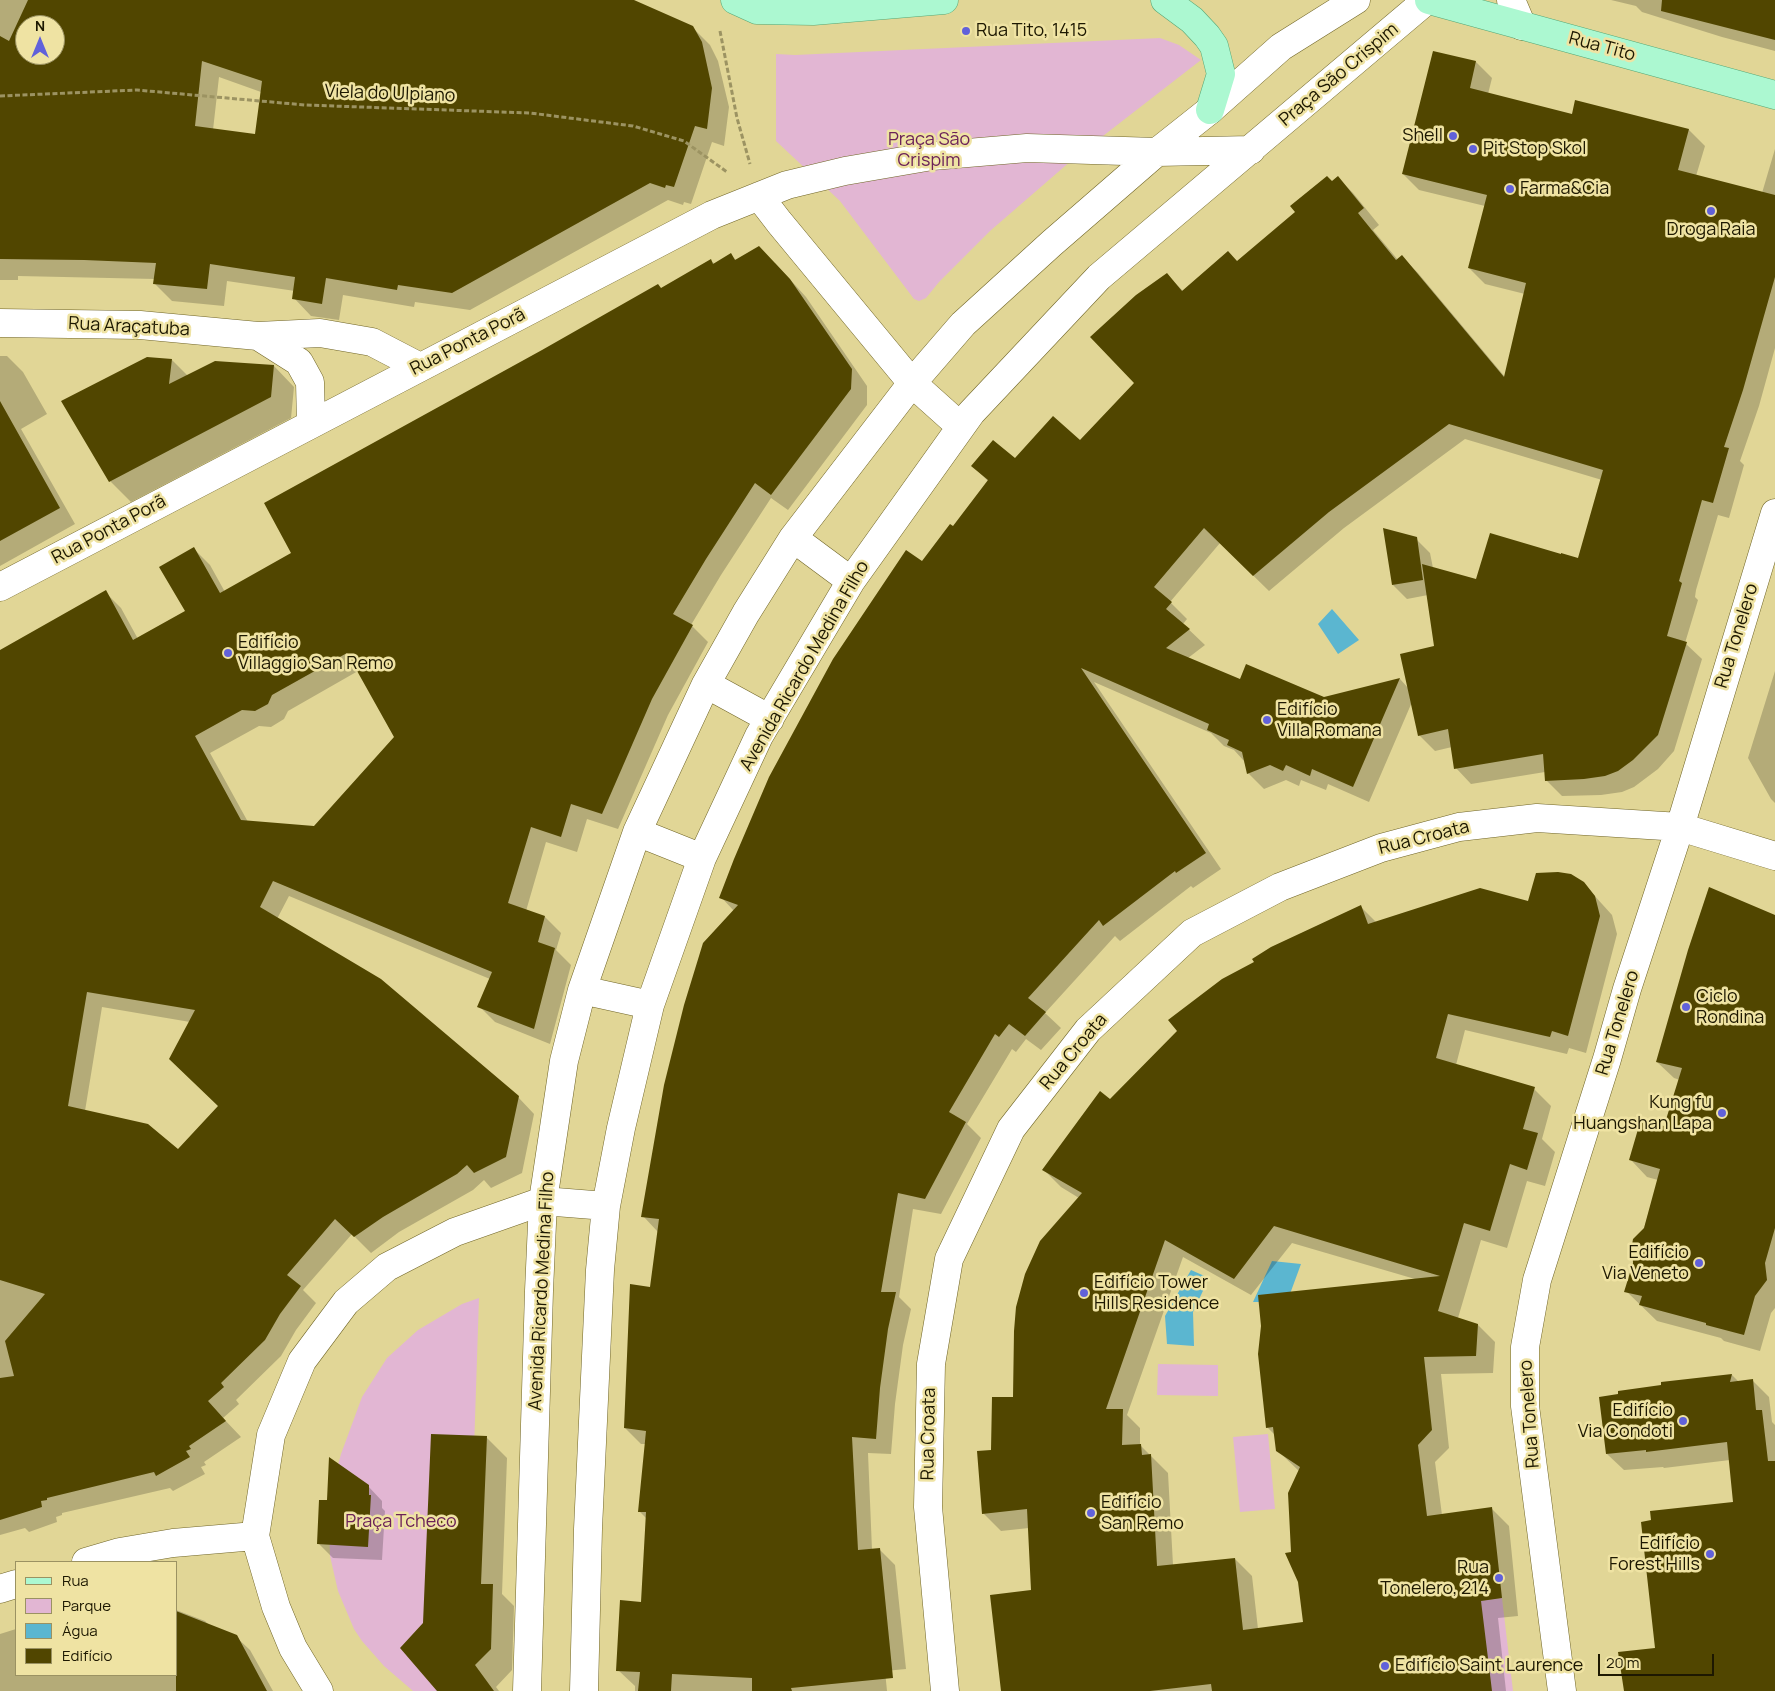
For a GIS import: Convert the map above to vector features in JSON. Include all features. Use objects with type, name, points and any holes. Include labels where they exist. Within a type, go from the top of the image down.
[{"type":"main road","points":[[735,0],[757,10],[813,11],[944,0]]},
{"type":"main road","points":[[1165,0],[1192,20],[1214,46],[1221,74],[1210,110]]},
{"type":"main road","name":"Rua Tito","points":[[1428,0],[1775,95]]},
{"type":"street","points":[[912,383],[963,324],[1052,243],[1157,152],[1210,110],[1281,47],[1356,0]]},
{"type":"street","name":"Praça São Crispim","points":[[960,426],[1032,347],[1100,277],[1428,0]]},
{"type":"street","points":[[1511,0],[1522,26]]},
{"type":"street","points":[[960,426],[912,383],[759,196],[787,185],[845,170],[932,156],[1027,148],[1157,152],[1251,150]]},
{"type":"street","name":"Rua Ponta Porã","points":[[0,587],[712,214],[759,196]]},
{"type":"street","name":"Rua Araçatuba","points":[[0,323],[140,324],[258,336],[320,333],[372,342],[420,367]]},
{"type":"street","name":"Rua Araçatuba","points":[[258,336],[299,362],[310,382],[311,424]]},
{"type":"street","name":"Avenida Ricardo Medina Filho","points":[[527,1691],[538,1301],[544,1201],[564,1062],[582,990],[636,832],[706,684],[746,613],[793,538],[912,383]]},
{"type":"street","name":"Avenida Ricardo Medina Filho","points":[[584,1691],[588,1529],[600,1270],[606,1206],[621,1128],[650,1004],[702,858],[759,736],[851,581],[960,426]]},
{"type":"street","name":"Rua Tonelero","points":[[1562,1691],[1525,1406],[1525,1347],[1537,1280],[1607,1059],[1627,989],[1680,827],[1775,513]]},
{"type":"street","points":[[793,538],[851,581]]},
{"type":"street","points":[[706,684],[770,719]]},
{"type":"street","name":"Rua Croata","points":[[945,1691],[928,1507],[931,1364],[948,1260],[1011,1129],[1088,1030],[1192,933],[1280,887],[1381,848],[1459,827],[1537,818],[1680,827],[1775,856]]},
{"type":"street","points":[[636,832],[702,858]]},
{"type":"street","points":[[582,990],[650,1004]]},
{"type":"street","points":[[319,1691],[293,1648],[282,1624],[255,1536],[271,1435],[302,1361],[346,1302],[387,1267],[455,1232],[544,1201],[606,1206]]},
{"type":"street","points":[[89,1561],[120,1552],[173,1544],[255,1536]]},
{"type":"street","points":[[0,1589],[15,1584]]},
{"type":"path","points":[[718,24],[737,118],[759,196]]},
{"type":"path","name":"Viela do Ulpiano","points":[[0,96],[137,90],[306,105],[530,113],[580,119],[633,126],[684,141],[759,196]]},
{"type":"green space","name":"Praça São Crispim","points":[[1160,38],[1179,45],[1201,60],[1072,160],[990,231],[939,282],[926,298],[919,301],[914,299],[840,201],[776,141],[776,54],[795,55]]},
{"type":"green space","name":"Praça Tcheco","points":[[479,1298],[466,1691],[413,1691],[384,1666],[362,1641],[354,1629],[338,1591],[330,1556],[329,1529],[335,1476],[362,1397],[387,1358],[418,1330],[462,1304]]},
{"type":"green space","points":[[1158,1364],[1218,1365],[1218,1396],[1157,1395]]},
{"type":"green space","points":[[1268,1434],[1275,1509],[1240,1512],[1233,1437]]},
{"type":"green space","points":[[1502,1598],[1513,1691],[1463,1691],[1471,1602]]},
{"type":"water","points":[[1332,609],[1359,640],[1338,654],[1318,624]]},
{"type":"water","points":[[1272,1261],[1301,1264],[1287,1302],[1253,1302]]},
{"type":"water","points":[[1191,1270],[1209,1278],[1193,1312],[1194,1346],[1167,1344],[1165,1316]]},
{"type":"building","points":[[28,0],[634,0],[693,26],[702,42],[712,88],[707,129],[695,126],[674,187],[666,185],[665,188],[650,183],[452,293],[398,285],[397,290],[326,278],[322,304],[292,299],[295,277],[210,264],[207,289],[153,284],[156,263],[0,259],[0,36],[9,41],[15,28],[15,65],[65,65],[65,15],[21,15]],"holes":[[[202,61],[262,81],[255,134],[195,126]]]},
{"type":"building","points":[[1662,0],[1775,0],[1775,40],[1661,11]]},
{"type":"building","points":[[1433,51],[1476,61],[1470,88],[1572,114],[1575,100],[1689,129],[1678,170],[1775,195],[1775,277],[1743,390],[1724,447],[1729,448],[1713,503],[1702,500],[1679,581],[1682,583],[1667,636],[1687,642],[1658,735],[1633,760],[1618,771],[1605,776],[1545,781],[1543,754],[1454,769],[1448,729],[1418,736],[1400,654],[1434,646],[1422,564],[1476,579],[1490,533],[1578,558],[1603,470],[1449,424],[1329,512],[1253,576],[1204,528],[1154,587],[1172,602],[1166,609],[1190,629],[1166,648],[1240,679],[1246,664],[1324,697],[1400,678],[1353,787],[1312,769],[1310,776],[1286,765],[1283,771],[1270,765],[1247,774],[1242,752],[1227,745],[1229,740],[1207,730],[1209,724],[1081,668],[1206,853],[1176,873],[1175,871],[1103,926],[1099,920],[1028,998],[1046,1012],[1025,1036],[1009,1024],[999,1037],[995,1034],[949,1112],[966,1122],[925,1199],[898,1193],[881,1292],[896,1292],[888,1329],[880,1388],[876,1439],[852,1437],[858,1550],[880,1548],[893,1678],[791,1688],[792,1691],[752,1691],[752,1678],[672,1674],[671,1691],[638,1691],[640,1672],[616,1671],[620,1600],[641,1602],[646,1512],[638,1512],[646,1431],[624,1428],[630,1284],[650,1287],[659,1219],[641,1217],[664,1085],[684,1005],[703,943],[738,905],[719,898],[769,777],[833,659],[906,550],[922,561],[950,524],[953,526],[988,480],[971,466],[993,440],[1015,458],[1053,416],[1080,440],[1134,383],[1090,337],[1136,295],[1167,273],[1182,291],[1228,251],[1237,261],[1295,212],[1290,206],[1327,176],[1332,181],[1338,176],[1364,208],[1358,213],[1396,260],[1402,255],[1504,377],[1526,283],[1468,268],[1487,195],[1402,174]]},
{"type":"building","points":[[759,246],[790,279],[852,369],[851,389],[771,495],[755,483],[673,614],[693,625],[652,699],[602,814],[571,804],[561,837],[531,827],[508,903],[545,916],[538,942],[555,948],[534,1029],[477,1007],[492,972],[273,881],[260,907],[381,979],[519,1096],[506,1157],[474,1173],[467,1165],[457,1174],[383,1217],[354,1237],[335,1219],[287,1275],[301,1286],[280,1314],[265,1340],[221,1383],[224,1387],[208,1401],[226,1421],[189,1446],[191,1449],[186,1451],[190,1457],[156,1476],[154,1472],[47,1498],[47,1500],[41,1501],[42,1507],[0,1520],[0,1378],[14,1376],[5,1341],[45,1294],[0,1280],[0,650],[106,590],[133,640],[185,611],[159,567],[194,547],[220,593],[291,553],[264,503],[658,284],[661,288],[711,259],[713,264],[731,253],[735,260]],"holes":[[[347,653],[394,737],[314,826],[241,820],[195,736],[242,710],[255,711],[268,704],[272,695]],[[87,992],[195,1010],[169,1059],[218,1106],[178,1149],[148,1124],[68,1106]]]},
{"type":"building","points":[[147,357],[172,359],[169,384],[215,361],[274,365],[271,397],[109,482],[61,401]]},
{"type":"building","points":[[0,401],[60,508],[0,541]]},
{"type":"building","points":[[1383,528],[1417,537],[1423,580],[1392,585]]},
{"type":"building","points":[[1558,872],[1571,874],[1584,882],[1595,896],[1600,916],[1568,1036],[1552,1031],[1550,1037],[1448,1014],[1436,1058],[1535,1087],[1523,1129],[1538,1133],[1527,1170],[1510,1164],[1490,1231],[1464,1223],[1438,1311],[1478,1324],[1476,1356],[1424,1357],[1432,1430],[1418,1445],[1427,1516],[1492,1507],[1502,1598],[1481,1601],[1492,1691],[1212,1691],[1211,1684],[1150,1691],[1001,1691],[990,1595],[1031,1590],[1027,1509],[982,1514],[977,1451],[991,1450],[992,1397],[1013,1397],[1016,1307],[1025,1274],[1040,1241],[1082,1193],[1042,1170],[1100,1091],[1110,1099],[1177,1031],[1168,1020],[1222,979],[1254,962],[1252,959],[1271,947],[1361,905],[1368,924],[1480,888],[1528,901],[1536,873]],"holes":[[[1274,1226],[1440,1276],[1258,1295],[1261,1326],[1258,1354],[1266,1428],[1273,1427],[1276,1451],[1300,1467],[1288,1493],[1291,1552],[1285,1553],[1298,1582],[1303,1622],[1243,1630],[1235,1558],[1157,1566],[1151,1454],[1142,1455],[1141,1444],[1122,1445],[1123,1409],[1106,1409],[1165,1240],[1234,1279]]]},
{"type":"building","points":[[1709,887],[1775,915],[1775,1228],[1765,1263],[1767,1280],[1755,1296],[1744,1335],[1639,1305],[1642,1296],[1624,1292],[1633,1263],[1633,1239],[1644,1228],[1660,1169],[1629,1160],[1641,1119],[1664,1126],[1682,1068],[1656,1062],[1688,950]]},
{"type":"building","points":[[1732,1374],[1730,1382],[1753,1379],[1756,1410],[1762,1410],[1768,1461],[1775,1461],[1775,1691],[1624,1691],[1618,1652],[1655,1648],[1641,1522],[1651,1520],[1650,1511],[1733,1502],[1727,1442],[1646,1452],[1646,1450],[1606,1454],[1599,1397],[1618,1394],[1618,1391],[1661,1385],[1661,1382]]},
{"type":"building","points":[[431,1434],[487,1436],[481,1584],[493,1584],[491,1649],[475,1665],[494,1691],[437,1691],[400,1648],[423,1623]]},
{"type":"building","points":[[329,1457],[369,1485],[369,1495],[371,1495],[368,1547],[317,1544],[319,1500],[327,1500]]},
{"type":"building","points":[[178,1612],[237,1635],[267,1691],[176,1691],[176,1676],[178,1676]]},
{"type":"place","name":"Rua Tito, 1415","points":[[966,31]]},
{"type":"place","name":"Shell","points":[[1453,136]]},
{"type":"place","name":"Pit Stop Skol","points":[[1473,149]]},
{"type":"place","name":"Farma&Cia","points":[[1510,189]]},
{"type":"place","name":"Droga Raia","points":[[1711,211]]},
{"type":"place","name":"Edifício Villaggio San Remo","points":[[228,653]]},
{"type":"place","name":"Edifício Villa Romana","points":[[1267,720]]},
{"type":"place","name":"Ciclo Rondina","points":[[1686,1007]]},
{"type":"place","name":"Kung fu Huangshan Lapa","points":[[1722,1113]]},
{"type":"place","name":"Edifício Via Veneto","points":[[1699,1263]]},
{"type":"place","name":"Edifício Tower Hills Residence","points":[[1084,1293]]},
{"type":"place","name":"Edifício Via Condoti","points":[[1683,1421]]},
{"type":"place","name":"Edifício San Remo","points":[[1091,1513]]},
{"type":"place","name":"Edifício Forest Hills","points":[[1710,1554]]},
{"type":"place","name":"Rua Tonelero, 214","points":[[1499,1578]]},
{"type":"place","name":"Edifício Saint Laurence","points":[[1385,1666]]}]
